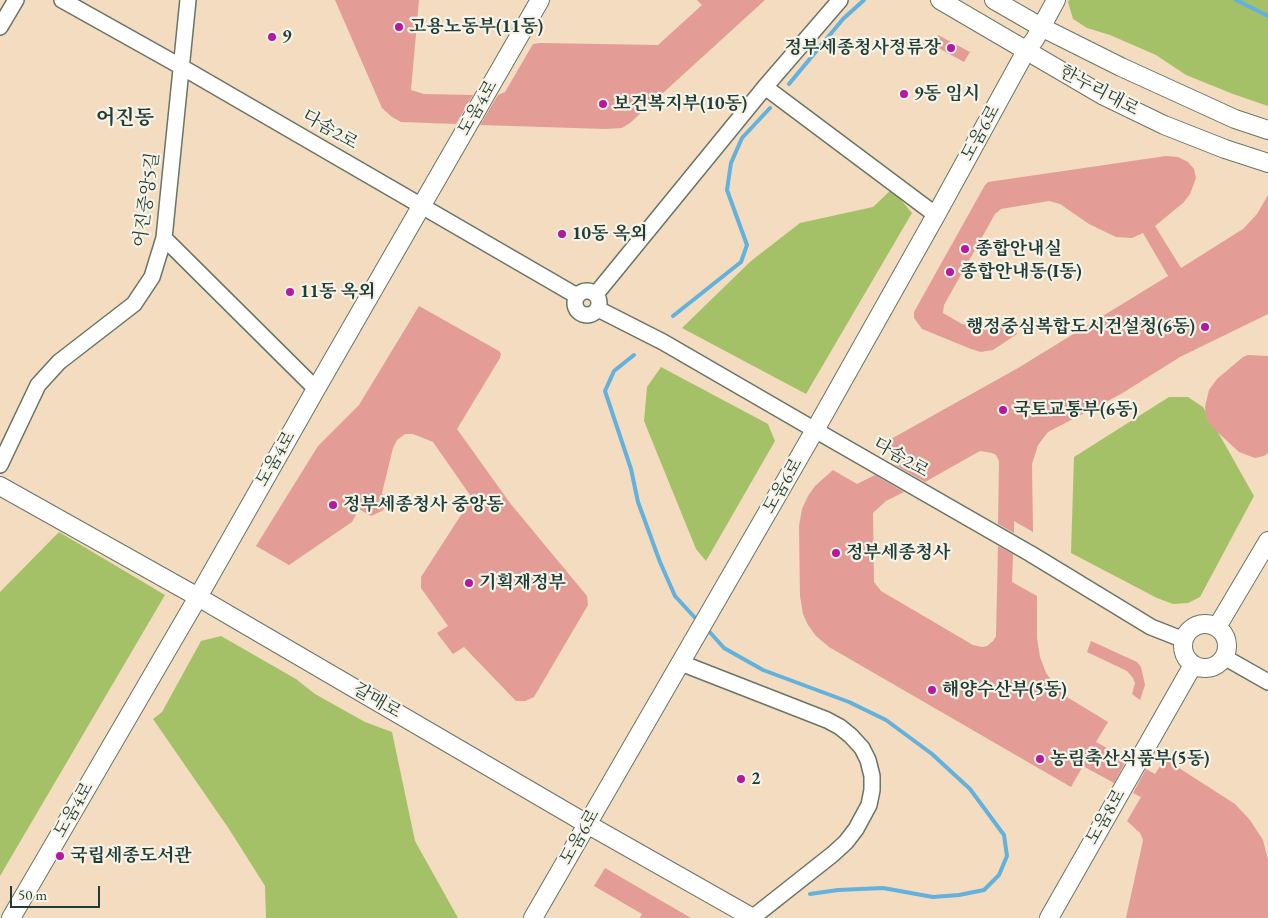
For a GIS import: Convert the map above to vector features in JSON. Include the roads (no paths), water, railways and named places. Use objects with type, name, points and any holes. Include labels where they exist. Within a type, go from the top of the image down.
[{"type":"street","points":[[0,27],[16,0]]},
{"type":"street","name":"다솜2로","points":[[62,0],[578,296]]},
{"type":"street","name":"어진중앙5길","points":[[0,465],[38,385],[59,362],[134,304],[152,277],[164,238],[188,0]]},
{"type":"street","name":"도움4로","points":[[11,918],[198,597],[540,0]]},
{"type":"street","points":[[597,302],[593,292],[584,291],[578,296],[575,304],[581,314],[592,315],[597,302],[765,87],[840,0]]},
{"type":"street","name":"한누리대로","points":[[940,0],[1104,96],[1164,124],[1225,149],[1268,163]]},
{"type":"street","name":"한누리대로","points":[[994,0],[1041,27],[1121,67],[1226,115],[1268,130]]},
{"type":"street","name":"도움6로","points":[[533,918],[815,430],[1056,0]]},
{"type":"street","points":[[765,87],[936,215]]},
{"type":"street","points":[[164,238],[316,389]]},
{"type":"street","name":"다솜2로","points":[[597,302],[662,342],[1031,554],[1151,627],[1184,640]]},
{"type":"street","name":"갈매로","points":[[0,486],[198,597],[752,918]]},
{"type":"street","points":[[1217,627],[1268,541]]},
{"type":"street","points":[[1210,624],[1217,627],[1226,637],[1224,657],[1213,666],[1200,667],[1193,665],[1186,656],[1183,646],[1186,634],[1197,625],[1210,624]]},
{"type":"street","points":[[1224,657],[1268,682]]},
{"type":"street","points":[[681,663],[827,720],[840,727],[850,736],[862,748],[868,760],[872,776],[872,790],[869,804],[856,829],[833,854],[752,918]]},
{"type":"street","name":"도움8로","points":[[1049,918],[1193,665]]},
{"type":"waterway","points":[[789,84],[843,19],[864,0]]},
{"type":"waterway","points":[[1236,0],[1268,16]]},
{"type":"waterway","points":[[673,316],[741,262],[747,245],[727,190],[731,163],[742,138],[770,108]]},
{"type":"waterway","points":[[634,355],[614,371],[605,391],[631,469],[638,502],[660,562],[675,596],[698,621]]},
{"type":"waterway","points":[[707,629],[724,648],[763,670],[849,702],[886,720],[932,754],[970,789],[1004,835],[1007,856],[999,875],[984,890],[959,895],[933,897],[883,888],[838,890],[810,894]]},
{"type":"place","name":"고용노동부(11동)","points":[[399,27]]},
{"type":"place","name":"9","points":[[272,37]]},
{"type":"place","name":"정부세종청사정류장","points":[[951,48]]},
{"type":"place","name":"9동 임시","points":[[904,94]]},
{"type":"place","name":"보건복지부(10동)","points":[[603,104]]},
{"type":"place","name":"10동 옥외","points":[[562,234]]},
{"type":"place","name":"종합안내실","points":[[965,249]]},
{"type":"place","name":"종합안내동(I동)","points":[[950,272]]},
{"type":"place","name":"11동 옥외","points":[[290,292]]},
{"type":"place","name":"행정중심복합도시건설청(6동)","points":[[1205,327]]},
{"type":"place","name":"국토교통부(6동)","points":[[1003,410]]},
{"type":"place","name":"정부세종청사 중앙동","points":[[333,505]]},
{"type":"place","name":"정부세종청사","points":[[836,553]]},
{"type":"place","name":"기획재정부","points":[[469,583]]},
{"type":"place","name":"해양수산부(5동)","points":[[932,690]]},
{"type":"place","name":"농림축산식품부(5동)","points":[[1040,759]]},
{"type":"place","name":"2","points":[[741,779]]},
{"type":"place","name":"국립세종도서관","points":[[60,856]]},
{"type":"district","name":"어진동","points":[[125,119]]}]
